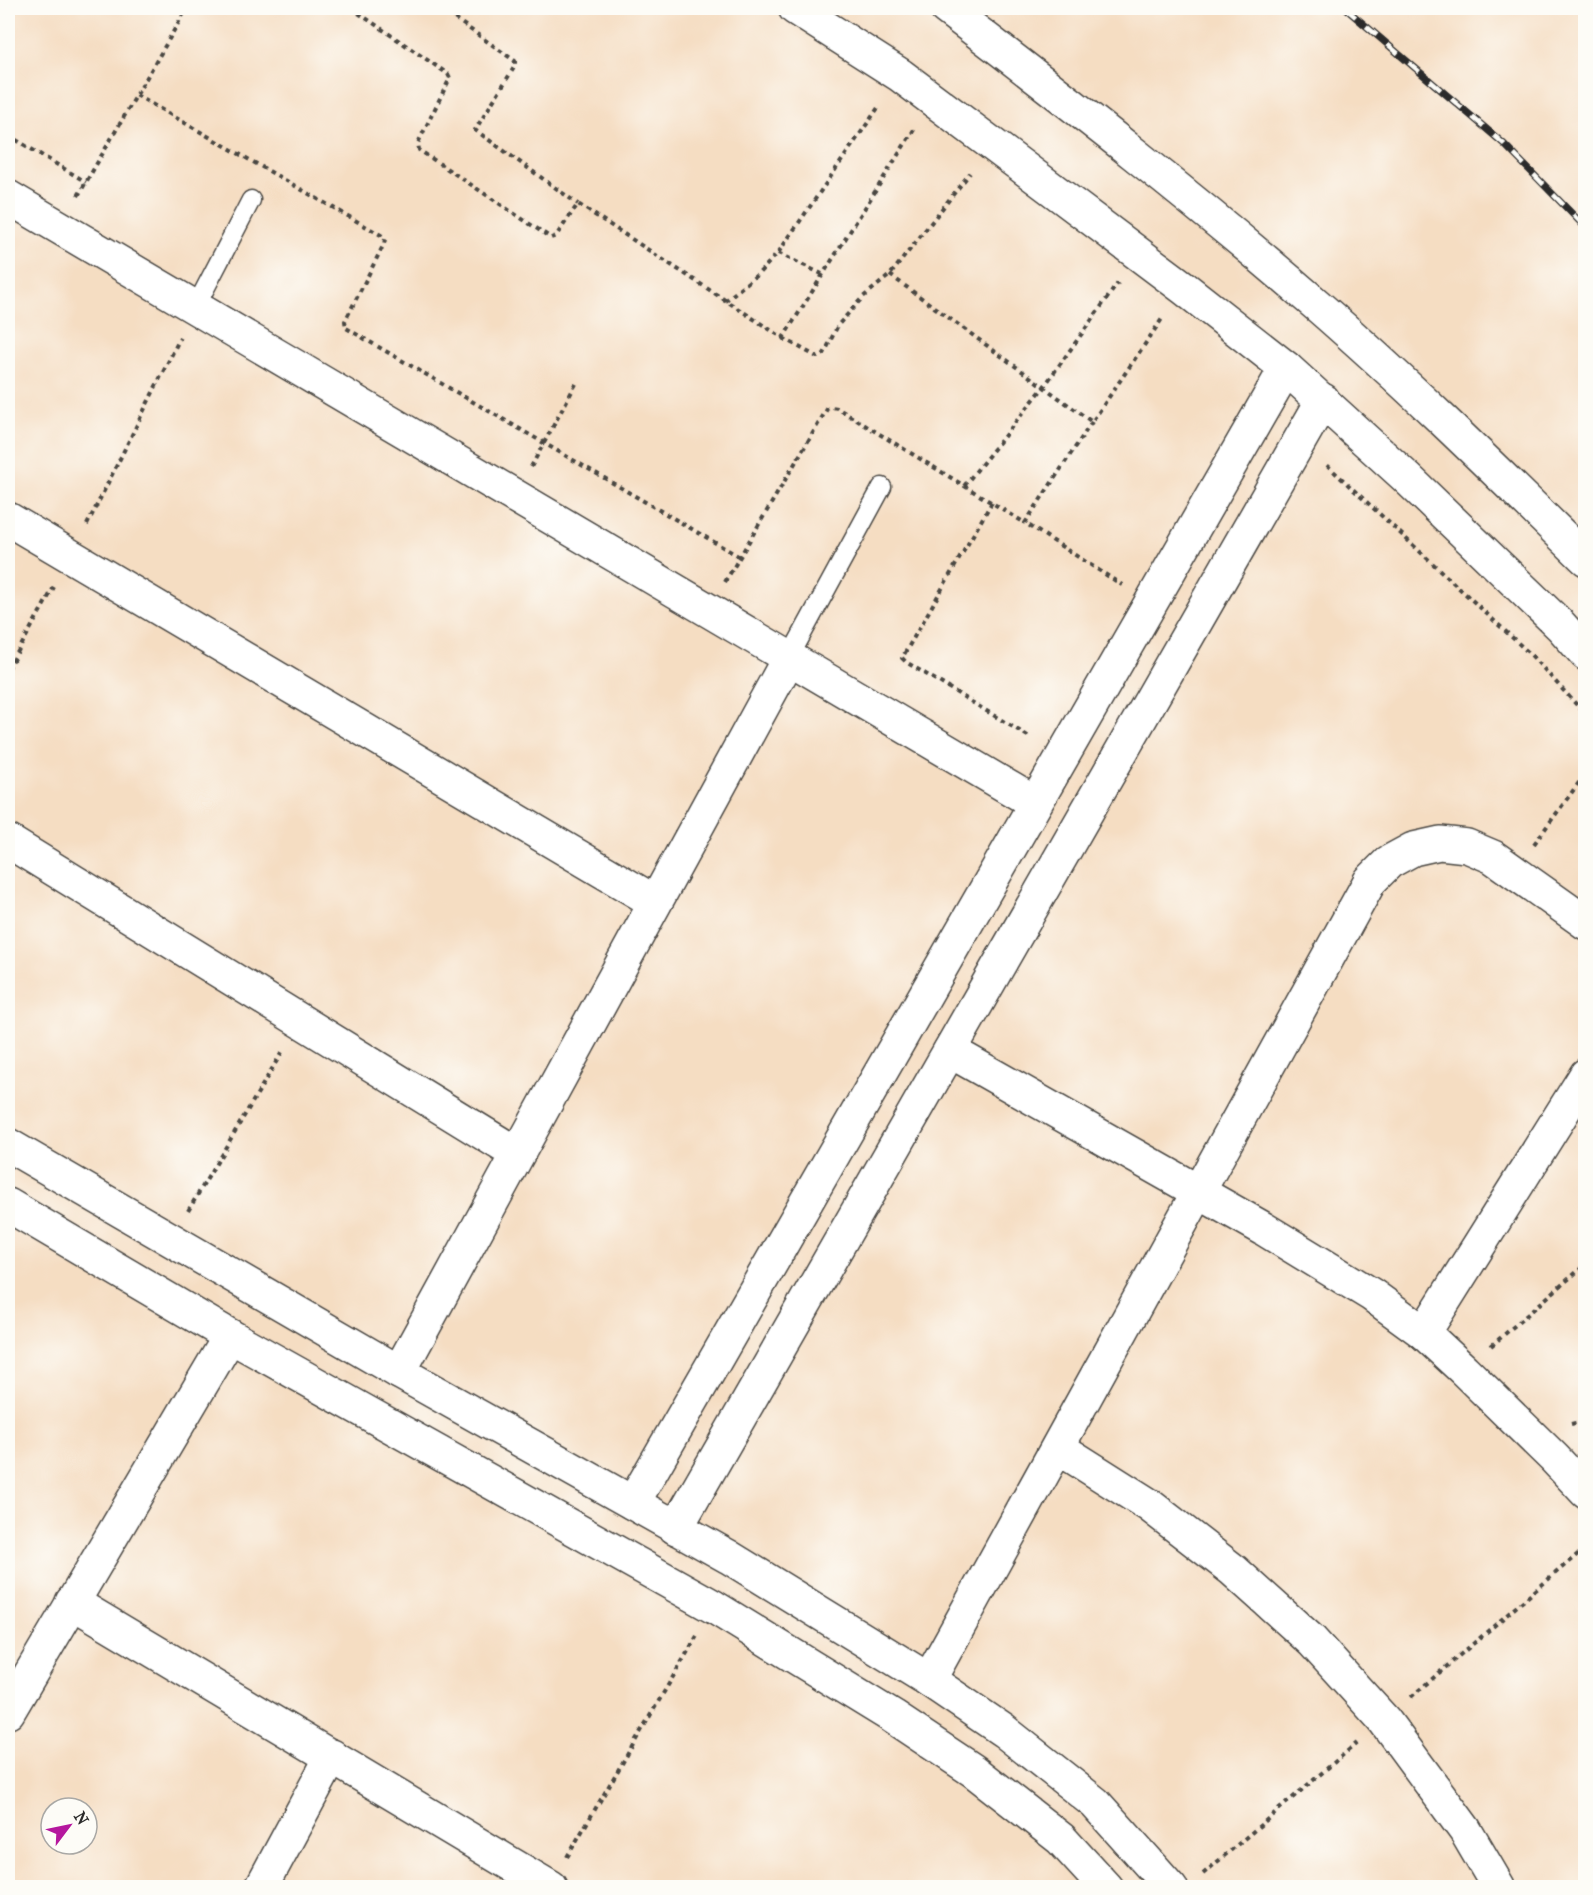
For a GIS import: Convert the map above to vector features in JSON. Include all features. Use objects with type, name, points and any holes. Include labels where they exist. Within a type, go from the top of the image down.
[{"type":"street","points":[[795,8],[900,75],[1184,288],[1286,368],[1323,400],[1544,609],[1586,654]]},
{"type":"street","points":[[946,8],[1117,139],[1318,306],[1448,424],[1586,559]]},
{"type":"street","points":[[8,197],[1035,802]]},
{"type":"street","points":[[633,1503],[1286,368]]},
{"type":"street","points":[[676,1528],[1323,400]]},
{"type":"street","points":[[8,519],[655,902]]},
{"type":"street","points":[[399,1372],[789,658]]},
{"type":"street","points":[[8,841],[517,1155]]},
{"type":"street","points":[[929,1680],[1370,881],[1389,861],[1413,849],[1440,843],[1467,846],[1493,857],[1586,923]]},
{"type":"street","points":[[950,1051],[1372,1294],[1424,1334],[1554,1458],[1586,1492]]},
{"type":"street","points":[[1424,1334],[1586,1075]]},
{"type":"street","points":[[8,1145],[399,1372],[633,1503],[929,1680],[1004,1731],[1095,1803],[1171,1887]]},
{"type":"street","points":[[8,1205],[230,1336],[714,1607],[893,1717],[974,1771],[1061,1839],[1106,1887]]},
{"type":"street","points":[[8,1712],[230,1336]]},
{"type":"street","points":[[1059,1448],[1149,1505],[1233,1570],[1312,1641],[1384,1720],[1465,1830],[1499,1887]]},
{"type":"street","points":[[762,1636],[786,1593]]},
{"type":"street","points":[[72,1602],[550,1887]]},
{"type":"street","points":[[261,1887],[332,1756]]},
{"type":"lane","points":[[195,308],[251,200]]},
{"type":"lane","points":[[789,658],[882,487]]},
{"type":"path","points":[[59,228],[187,8]]},
{"type":"path","points":[[351,8],[448,74],[450,78],[418,143],[419,150],[551,238],[556,236],[578,204]]},
{"type":"path","points":[[440,8],[515,61],[475,130],[578,204],[725,301],[817,357],[824,354],[838,325],[864,297],[890,275],[992,144]]},
{"type":"path","points":[[725,301],[778,254],[900,75]]},
{"type":"path","points":[[136,95],[381,235],[384,244],[345,321],[346,328],[740,557]]},
{"type":"path","points":[[783,338],[933,100]]},
{"type":"path","points":[[8,135],[86,182]]},
{"type":"path","points":[[778,254],[822,274]]},
{"type":"path","points":[[964,486],[1043,388],[1139,254]]},
{"type":"path","points":[[890,275],[1092,422]]},
{"type":"path","points":[[1025,523],[1184,288]]},
{"type":"path","points":[[8,669],[71,557],[195,308]]},
{"type":"path","points":[[516,496],[577,382]]},
{"type":"path","points":[[709,611],[827,409],[832,407],[992,502],[1150,603]]},
{"type":"path","points":[[1300,440],[1531,655],[1586,716]]},
{"type":"path","points":[[992,502],[902,657],[906,662],[1062,756]]},
{"type":"path","points":[[1514,872],[1586,773]]},
{"type":"path","points":[[171,1240],[300,1021]]},
{"type":"path","points":[[1491,1347],[1586,1264]]},
{"type":"path","points":[[1567,1423],[1576,1424],[1586,1416]]},
{"type":"path","points":[[550,1887],[714,1607]]},
{"type":"railway","points":[[1345,8],[1504,144],[1586,228]]}]
